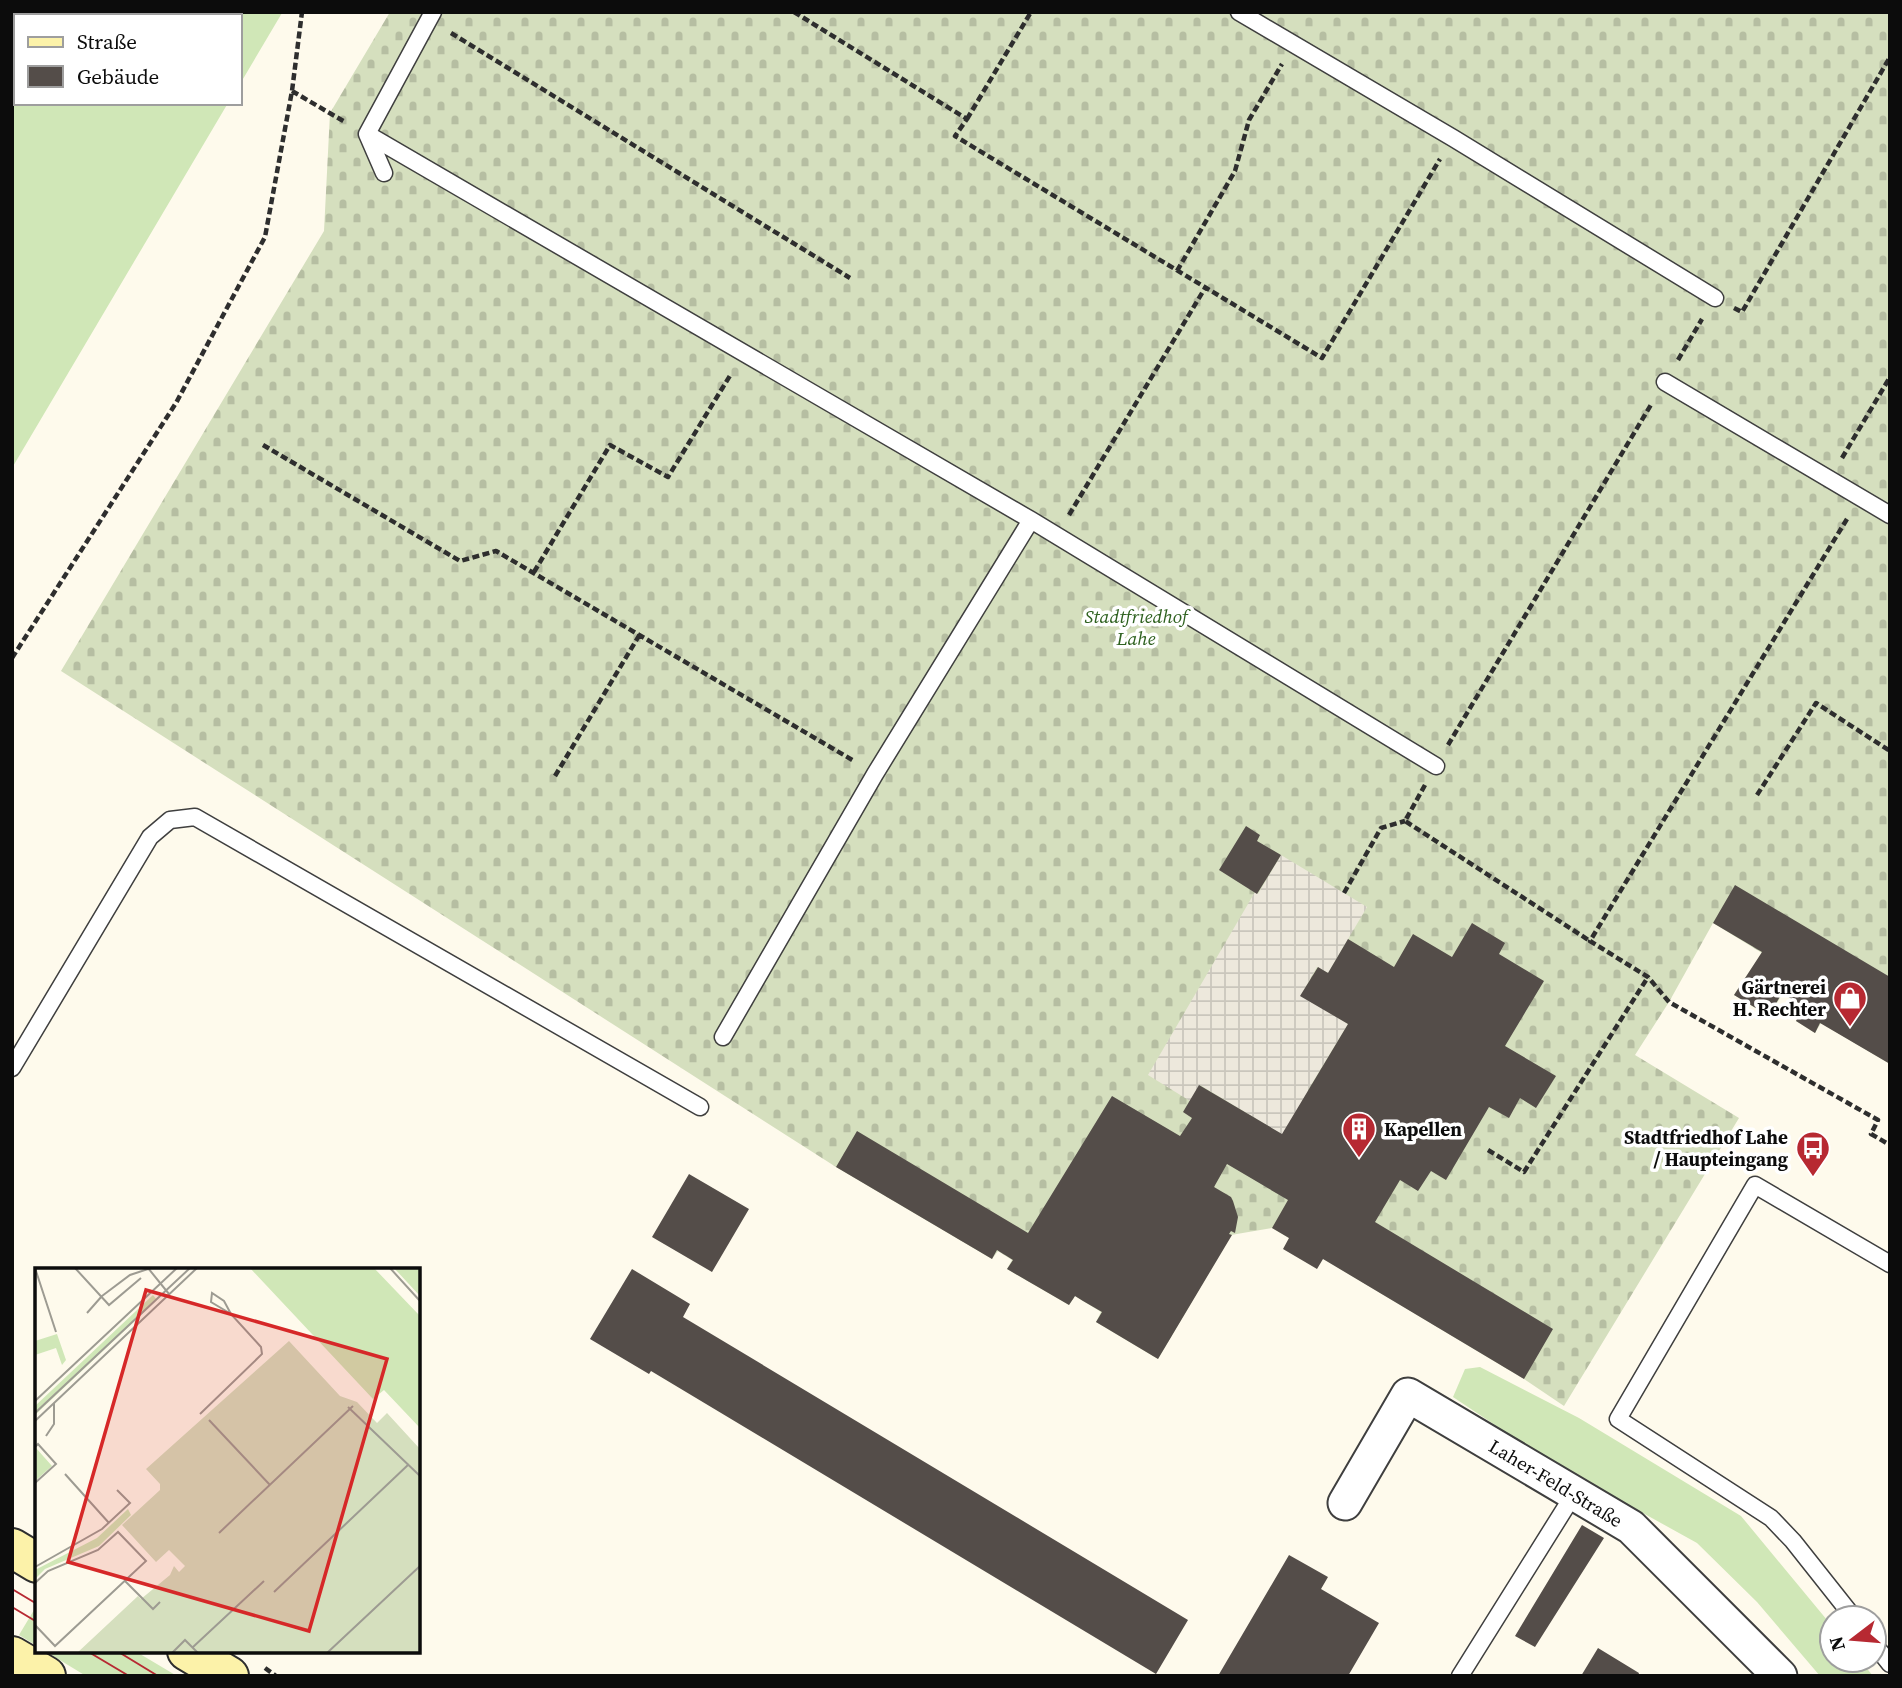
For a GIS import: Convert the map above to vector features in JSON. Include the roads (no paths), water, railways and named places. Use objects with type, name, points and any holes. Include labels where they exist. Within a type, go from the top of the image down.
[{"type":"main road","points":[[12,1548],[35,1562]]},
{"type":"main road","points":[[190,1653],[229,1676]]},
{"type":"main road","points":[[12,1656],[46,1676]]},
{"type":"street","name":"Laher-Feld-Straße","points":[[1345,1503],[1408,1395],[1631,1527],[1780,1676]]},
{"type":"lane","points":[[1238,12],[1453,138],[1715,298]]},
{"type":"lane","points":[[367,134],[431,16]]},
{"type":"lane","points":[[367,134],[384,173]]},
{"type":"lane","points":[[367,134],[1031,520],[1436,766]]},
{"type":"lane","points":[[1665,382],[1890,515]]},
{"type":"lane","points":[[723,1037],[875,774],[1031,520]]},
{"type":"lane","points":[[12,1068],[150,836],[170,820],[195,817],[700,1107]]},
{"type":"lane","points":[[1843,1604],[1793,1541],[1770,1518],[1618,1419],[1755,1185],[1890,1264]]},
{"type":"lane","points":[[1460,1676],[1574,1494]]},
{"type":"tram line","points":[[12,1589],[35,1603]]},
{"type":"tram line","points":[[12,1607],[35,1621]]},
{"type":"tram line","points":[[90,1653],[129,1676]]},
{"type":"tram line","points":[[120,1653],[158,1676]]},
{"type":"place","name":"Gärtnerei H. Rechter","points":[[1850,1028]]},
{"type":"place","name":"Kapellen","points":[[1359,1159]]},
{"type":"place","name":"Stadtfriedhof Lahe / Haupteingang","points":[[1813,1178]]},
{"type":"park label","name":"Stadtfriedhof Lahe","points":[[1136,627]]}]
